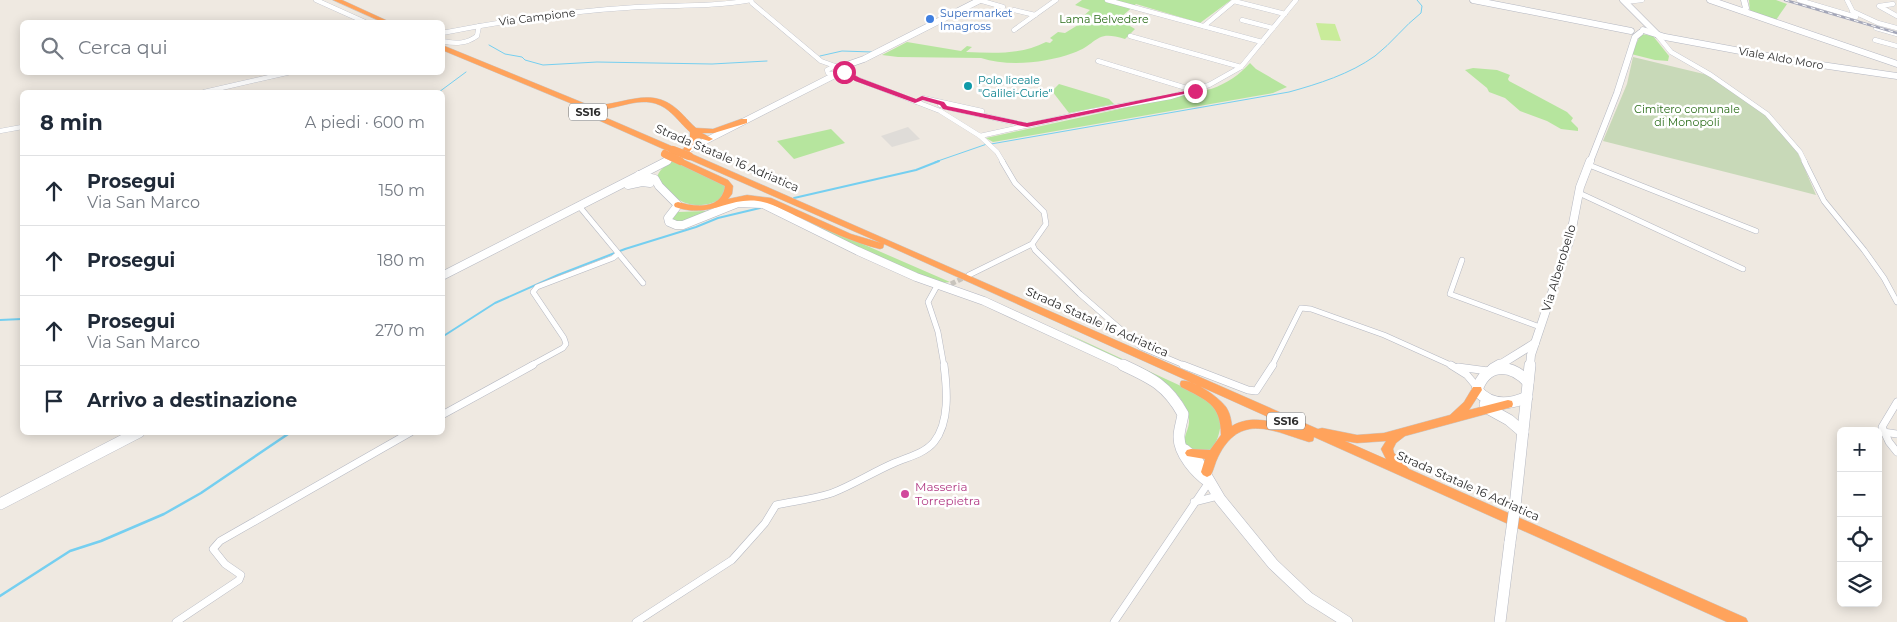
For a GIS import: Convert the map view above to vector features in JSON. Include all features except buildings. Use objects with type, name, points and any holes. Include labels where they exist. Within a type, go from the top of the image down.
[{"type":"highway","points":[[328,0],[373,20]]},
{"type":"highway","points":[[336,0],[382,20]]},
{"type":"highway","points":[[445,48],[583,106],[605,108],[647,99],[659,101],[669,106],[694,130],[709,139]]},
{"type":"highway","name":"Strada Statale 16 Adriatica","points":[[445,48],[1185,384],[1724,622]]},
{"type":"highway","name":"Strada Statale 16 Adriatica","points":[[445,53],[646,143],[711,166],[832,218],[1741,622]]},
{"type":"highway","points":[[626,103],[619,107],[615,114],[617,121],[729,186],[728,194],[717,206]]},
{"type":"highway","points":[[694,130],[714,131],[744,121]]},
{"type":"highway","points":[[678,155],[694,141],[694,130]]},
{"type":"highway","points":[[678,205],[691,210],[701,210],[736,199],[760,198],[880,246]]},
{"type":"highway","points":[[1185,384],[1215,401],[1224,410],[1228,422],[1227,435]]},
{"type":"highway","points":[[1454,418],[1468,405],[1478,390]]},
{"type":"highway","points":[[1288,422],[1330,434],[1357,439],[1378,438],[1508,404]]},
{"type":"highway","points":[[1208,477],[1212,455],[1227,435],[1240,425],[1253,422],[1267,424],[1309,438]]},
{"type":"highway","points":[[1405,432],[1392,440],[1388,449],[1389,455],[1399,466],[1418,479]]},
{"type":"highway","points":[[1186,450],[1212,455]]},
{"type":"main road","points":[[841,68],[864,59],[980,0]]},
{"type":"main road","points":[[1473,0],[1637,31]]},
{"type":"main road","points":[[1710,0],[1736,9],[1745,5],[1897,64]]},
{"type":"main road","points":[[1624,1],[1660,36]]},
{"type":"main road","name":"Via Alberobello","points":[[1515,506],[1531,355],[1570,239],[1579,194],[1589,165],[1617,93],[1637,31],[1645,28],[1642,19]]},
{"type":"main road","name":"Viale Aldo Moro","points":[[1637,31],[1812,64],[1897,76]]},
{"type":"main road","points":[[810,87],[827,71]]},
{"type":"main road","points":[[445,274],[836,75]]},
{"type":"main road","points":[[655,183],[656,171],[678,155]]},
{"type":"main road","points":[[639,175],[655,183],[678,205],[668,218],[669,222],[673,225],[681,226],[738,204],[747,202],[763,204],[858,251],[916,277],[946,285],[984,301],[1163,385],[1173,396],[1184,414],[1179,437],[1197,472],[1208,477],[1218,496],[1268,559],[1290,582],[1311,600],[1348,622]]},
{"type":"main road","points":[[602,194],[635,183],[655,183]]},
{"type":"main road","points":[[1523,432],[1509,420],[1489,410],[1478,390],[1481,378],[1490,370],[1535,343]]},
{"type":"main road","points":[[1490,370],[1514,371],[1524,376],[1528,382]]},
{"type":"main road","points":[[1478,390],[1491,400],[1508,404],[1527,397]]},
{"type":"main road","points":[[0,504],[133,435]]},
{"type":"main road","points":[[1500,622],[1515,506]]},
{"type":"street","points":[[316,0],[361,20]]},
{"type":"street","points":[[751,0],[752,3],[821,61],[827,71],[836,75],[858,79],[933,108],[980,136],[998,152],[1016,183],[1044,212],[1046,224],[1032,244],[969,275]]},
{"type":"street","name":"Via Campione","points":[[445,32],[540,16],[596,10],[710,5],[751,0]]},
{"type":"street","points":[[980,0],[1003,7]]},
{"type":"street","points":[[1014,30],[1056,0]]},
{"type":"street","points":[[1107,0],[1262,42]]},
{"type":"street","points":[[980,136],[1195,91],[1231,75],[1241,67],[1295,0]]},
{"type":"street","points":[[1624,1],[1642,0]]},
{"type":"street","points":[[1799,0],[1856,17],[1847,0]]},
{"type":"street","points":[[1886,0],[1895,5]]},
{"type":"street","points":[[1204,26],[1234,1],[1284,14]]},
{"type":"street","points":[[1895,5],[1879,6],[1897,16]]},
{"type":"street","points":[[1014,10],[1034,15]]},
{"type":"street","points":[[1852,11],[1878,23],[1897,28]]},
{"type":"street","points":[[1242,20],[1273,28]]},
{"type":"street","points":[[445,42],[454,44],[469,41],[477,36],[479,26]]},
{"type":"street","points":[[1876,28],[1897,34]]},
{"type":"street","points":[[1130,36],[1241,67]]},
{"type":"street","points":[[1660,36],[1671,52],[1711,75],[1767,114],[1781,128],[1800,152],[1824,201],[1864,250],[1884,278],[1897,302]]},
{"type":"street","points":[[1875,40],[1897,46]]},
{"type":"street","points":[[821,61],[841,68],[858,79]]},
{"type":"street","points":[[1098,61],[1195,91]]},
{"type":"street","points":[[827,71],[841,68]]},
{"type":"street","points":[[836,75],[841,68]]},
{"type":"street","points":[[213,90],[278,75]]},
{"type":"street","points":[[917,102],[922,98],[942,103],[945,108],[1027,125]]},
{"type":"street","points":[[933,108],[942,103]]},
{"type":"street","points":[[0,131],[20,127]]},
{"type":"street","points":[[1589,165],[1756,231]]},
{"type":"street","points":[[1579,194],[1743,269]]},
{"type":"street","points":[[578,206],[643,283]]},
{"type":"street","points":[[1032,244],[1040,255],[1080,294],[1141,347],[1248,390],[1256,391],[1259,389],[1285,343],[1301,308],[1311,309],[1387,335],[1452,365],[1466,374],[1478,390]]},
{"type":"street","points":[[445,413],[563,348],[566,344],[564,338],[532,292],[537,288],[613,258],[618,254]]},
{"type":"street","points":[[1462,260],[1450,294],[1540,327]]},
{"type":"street","points":[[636,622],[732,560],[765,523],[776,505],[822,496],[855,483],[921,451],[934,442],[945,422],[945,372],[935,320],[928,302],[946,285]]},
{"type":"street","points":[[1452,365],[1472,370],[1490,370]]},
{"type":"street","points":[[1897,402],[1882,427],[1883,432],[1897,452]]},
{"type":"street","points":[[1883,432],[1897,434]]},
{"type":"street","points":[[176,622],[239,580],[241,575],[225,564],[213,549],[220,540],[407,435]]},
{"type":"street","points":[[1114,622],[1159,558],[1208,477]]},
{"type":"street","points":[[1194,502],[1218,496]]},
{"type":"green space","name":"Lama Belvedere","points":[[1082,0],[1231,0],[1200,23],[1136,4],[1120,18],[1133,22],[1130,26],[1135,29],[1125,39],[1115,36],[1102,37],[1073,53],[1027,63],[992,61],[981,58],[898,57],[882,55],[907,42],[961,51],[967,46],[972,47],[966,52],[986,53],[1017,51],[1046,42],[1050,43],[1053,40],[1050,38],[1058,32],[1065,33],[1078,25],[1079,20],[1090,10],[1075,5]]},
{"type":"green space","points":[[1749,0],[1776,0],[1787,4],[1776,20],[1750,12]]},
{"type":"green space","points":[[1316,23],[1335,24],[1341,41],[1321,40]]},
{"type":"green space","points":[[1641,34],[1653,36],[1669,56],[1668,61],[1631,54]]},
{"type":"green space","name":"Cimitero comunale di Monopoli","points":[[1633,57],[1708,75],[1765,115],[1797,151],[1816,195],[1603,141],[1627,84]]},
{"type":"green space","points":[[1250,63],[1256,69],[1287,87],[1273,93],[993,142],[986,138],[1211,89],[1233,78]]},
{"type":"green space","points":[[1473,68],[1497,70],[1510,75],[1509,81],[1567,112],[1573,118],[1571,121],[1578,128],[1578,131],[1561,129],[1547,121],[1520,111],[1505,98],[1489,92],[1487,88],[1465,70]]},
{"type":"green space","points":[[1059,84],[1109,99],[1114,104],[1069,113],[1052,91]]},
{"type":"green space","points":[[831,129],[845,143],[794,159],[777,141]]},
{"type":"green space","points":[[675,160],[720,179],[727,187],[721,199],[702,205],[693,205],[677,199],[663,186],[657,177],[662,169]]},
{"type":"green space","points":[[759,199],[950,282],[943,283],[929,279],[839,239],[761,201],[677,223],[672,219],[678,212],[705,211]]},
{"type":"green space","points":[[1064,332],[1207,398],[1222,412],[1218,436],[1213,447],[1203,452],[1187,448],[1185,438],[1189,421],[1187,411],[1178,396],[1167,384]]},
{"type":"shaded area","points":[[908,127],[920,139],[892,147],[881,136]]},
{"type":"waterway","points":[[991,144],[1289,92],[1322,82],[1355,68],[1381,51],[1421,13],[1422,6],[1417,0]]},
{"type":"waterway","points":[[489,45],[505,54],[522,57],[525,60],[543,65],[597,62],[712,64],[767,61]]},
{"type":"waterway","points":[[820,56],[842,51],[872,52]]},
{"type":"waterway","points":[[442,90],[466,72]]},
{"type":"waterway","points":[[935,162],[987,144]]},
{"type":"waterway","points":[[794,198],[916,170],[939,161]]},
{"type":"waterway","points":[[445,335],[495,303],[558,275],[625,249],[696,227],[718,218],[760,208]]},
{"type":"waterway","points":[[0,320],[20,319]]},
{"type":"waterway","points":[[0,596],[70,551],[101,541],[164,514],[201,493],[287,435]]},
{"type":"tunnel","points":[[951,284],[967,276]]},
{"type":"railway","points":[[1785,0],[1897,33]]},
{"type":"place","name":"Supermarket Imagross","points":[[930,19]]},
{"type":"place","name":"Polo liceale \"Galilei-Curie\"","points":[[968,86]]},
{"type":"place","name":"Masseria Torrepietra","points":[[905,494]]},
{"type":"route","points":[[844,72],[917,102],[922,98],[942,103],[942,106],[945,108],[976,116],[981,115],[1027,125],[1195,91]]}]
